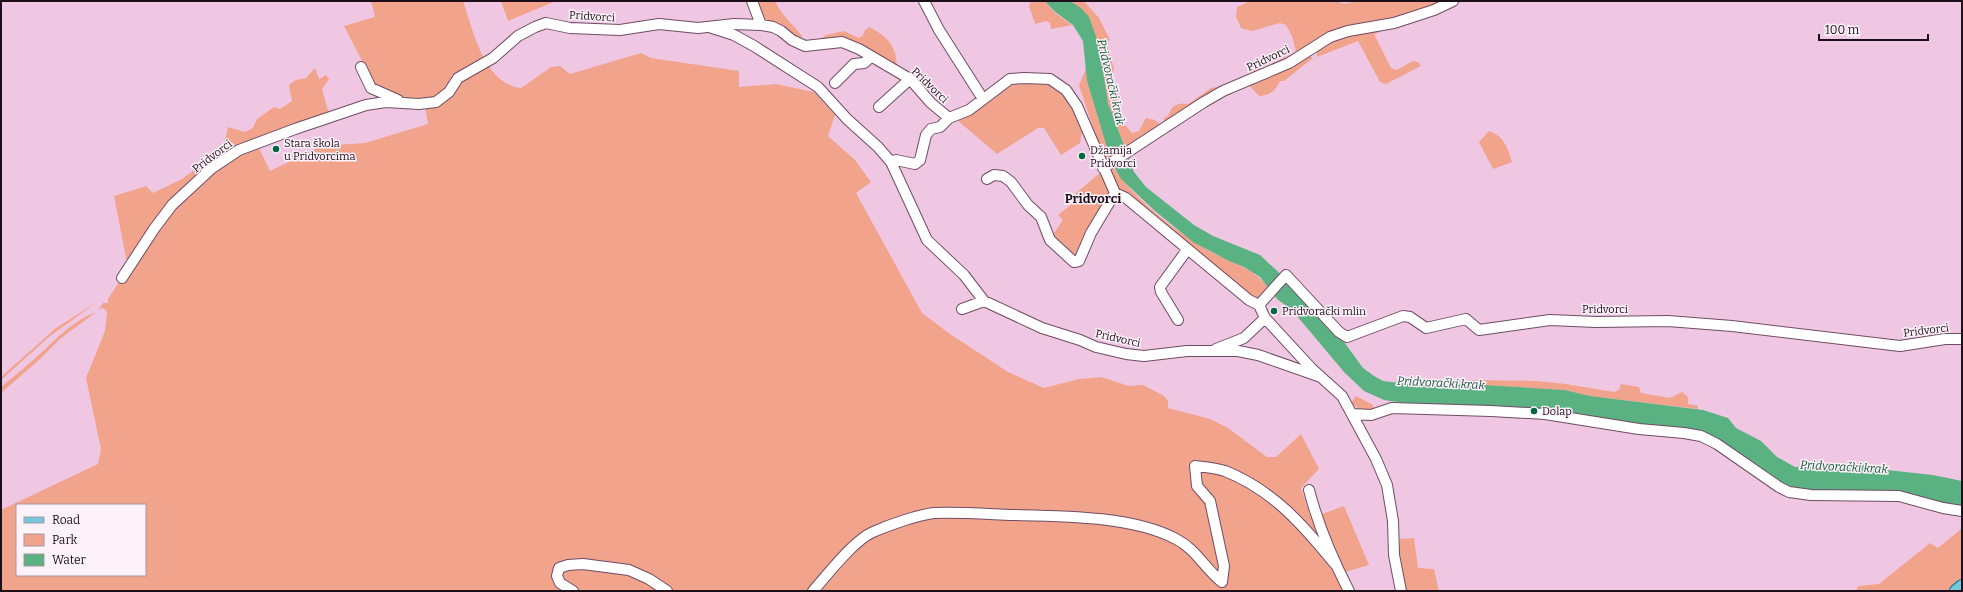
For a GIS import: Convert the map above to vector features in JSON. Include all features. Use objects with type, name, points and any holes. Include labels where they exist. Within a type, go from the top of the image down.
[{"type":"main road","points":[[1956,591],[1962,586]]},
{"type":"street","points":[[752,1],[760,25]]},
{"type":"street","points":[[924,1],[939,30],[984,99]]},
{"type":"street","name":"Pridvorci","points":[[1108,166],[1204,102],[1223,91],[1289,63],[1330,37],[1348,31],[1394,23],[1434,10],[1453,1]]},
{"type":"street","name":"Pridvorci","points":[[122,278],[154,229],[172,205],[212,168],[231,155],[256,142],[366,105],[386,102],[419,104],[436,102],[449,92],[458,78],[493,58],[518,36],[535,27],[546,24],[570,28],[620,30],[659,24],[698,28],[734,24],[760,25],[777,29],[792,40],[805,46],[842,42],[850,44],[910,80],[941,113],[949,118],[969,110],[1010,79],[1038,78],[1050,80],[1057,83],[1073,98],[1078,106],[1108,166],[1115,192]]},
{"type":"street","name":"Pridvorci","points":[[709,27],[734,35],[754,46],[818,87],[891,162],[927,240],[964,275],[984,301],[1042,328],[1080,340],[1096,347],[1126,354],[1144,356],[1213,350],[1238,351],[1258,355],[1322,377]]},
{"type":"street","points":[[835,83],[854,64],[864,62],[871,57]]},
{"type":"street","name":"Pridvorci","points":[[361,67],[371,88],[378,93],[404,103]]},
{"type":"street","points":[[879,107],[910,80]]},
{"type":"street","points":[[891,162],[896,160],[915,164],[920,160],[926,135],[931,129],[940,127],[949,118]]},
{"type":"street","points":[[987,179],[994,175],[1003,176],[1011,182],[1028,205],[1041,216],[1050,240],[1074,262],[1079,261],[1091,233],[1115,192],[1126,198],[1146,213],[1249,300],[1259,305]]},
{"type":"street","points":[[1178,320],[1161,292],[1160,287],[1188,250]]},
{"type":"street","name":"Pridvorci","points":[[1401,591],[1394,555],[1393,521],[1387,485],[1376,459],[1342,396],[1264,318],[1259,305],[1286,275],[1338,332],[1347,337],[1403,316],[1410,317],[1426,328],[1466,319],[1479,330],[1550,320],[1596,322],[1668,321],[1732,326],[1900,346],[1945,339],[1962,339]]},
{"type":"street","points":[[962,309],[984,301]]},
{"type":"street","points":[[1213,350],[1244,338],[1264,318]]},
{"type":"street","points":[[1353,414],[1371,415],[1392,408],[1545,414],[1639,429],[1684,433],[1701,436],[1717,444],[1779,487],[1789,492],[1838,496],[1899,496],[1943,508],[1962,511]]},
{"type":"street","points":[[812,591],[853,548],[872,532],[933,514],[1047,516],[1124,522],[1154,528],[1178,540],[1200,557],[1213,575],[1222,582],[1224,566],[1210,501],[1198,486],[1195,466],[1224,470],[1262,488],[1306,528],[1335,564]]},
{"type":"street","points":[[1309,490],[1317,519],[1335,564],[1348,591]]},
{"type":"street","points":[[574,591],[560,582],[557,576],[559,568],[583,564],[629,570],[648,579],[667,591]]},
{"type":"green space","points":[[371,1],[463,1],[476,40],[489,66],[498,77],[508,84],[521,88],[551,67],[560,66],[570,74],[641,53],[651,58],[739,71],[739,87],[776,84],[814,92],[835,115],[828,136],[855,160],[871,182],[856,193],[922,313],[950,334],[1008,372],[1044,388],[1079,379],[1101,377],[1129,386],[1143,385],[1164,396],[1168,401],[1168,408],[1210,419],[1228,428],[1267,457],[1276,457],[1301,434],[1319,469],[1301,488],[1311,518],[1344,506],[1369,565],[1342,573],[1350,591],[1,591],[1,510],[98,464],[101,449],[86,378],[105,331],[107,312],[103,308],[99,309],[103,303],[108,303],[108,299],[128,268],[114,196],[146,186],[153,193],[182,179],[219,152],[225,140],[228,127],[245,132],[253,128],[257,119],[274,107],[280,109],[292,101],[289,85],[296,80],[306,78],[315,68],[319,79],[326,75],[329,79],[322,89],[329,114],[265,134],[245,144],[256,142],[270,171],[321,146],[365,143],[428,124],[424,101],[406,99],[376,88],[344,26],[375,17]]},
{"type":"green space","points":[[501,1],[556,1],[508,21]]},
{"type":"green space","points":[[756,1],[775,1],[784,15],[802,36],[801,42],[764,23]]},
{"type":"green space","points":[[1031,1],[1045,1],[1054,12],[1072,25],[1051,29],[1050,23],[1046,21],[1035,24],[1029,6]]},
{"type":"green space","points":[[1070,1],[1084,1],[1099,18],[1110,40],[1106,43],[1114,69],[1112,78],[1120,119],[1132,133],[1139,131],[1146,118],[1155,120],[1162,126],[1126,151],[1108,103],[1099,45],[1081,8]]},
{"type":"green space","points":[[1250,1],[1337,1],[1346,4],[1355,1],[1444,1],[1409,15],[1370,24],[1298,55],[1164,124],[1164,118],[1169,115],[1176,105],[1182,103],[1188,104],[1211,88],[1223,86],[1257,68],[1263,68],[1296,52],[1292,36],[1286,25],[1280,23],[1252,31],[1241,28],[1236,17],[1237,7]]},
{"type":"green space","points":[[869,27],[881,34],[890,43],[895,54],[896,68],[859,45],[816,42],[826,35],[844,31],[859,38]]},
{"type":"green space","points":[[1364,31],[1380,32],[1374,34],[1391,68],[1397,70],[1413,61],[1418,62],[1421,66],[1386,84],[1380,82],[1358,41],[1317,57],[1317,51],[1325,41]]},
{"type":"green space","points":[[1306,55],[1313,58],[1284,81],[1280,81],[1274,90],[1267,95],[1259,96],[1248,84]]},
{"type":"green space","points":[[1086,69],[1087,81],[1111,161],[1104,162],[1079,85]]},
{"type":"green space","points":[[1010,81],[1048,81],[1071,101],[1084,132],[1081,136],[1080,143],[1061,155],[1044,128],[1038,128],[997,154],[957,120]]},
{"type":"green space","points":[[1489,131],[1502,139],[1505,143],[1512,162],[1493,169],[1479,142]]},
{"type":"green space","points":[[1113,166],[1121,178],[1144,202],[1185,236],[1211,252],[1256,275],[1270,289],[1255,302],[1117,186],[1110,175]]},
{"type":"green space","points":[[1101,172],[1110,190],[1111,198],[1075,258],[1070,256],[1054,237],[1054,233],[1063,220],[1058,215],[1073,203],[1075,194]]},
{"type":"green space","points":[[97,302],[50,336],[1,380],[1,377],[56,328]]},
{"type":"green space","points":[[96,312],[60,339],[40,359],[1,393],[1,387],[67,330],[88,315]]},
{"type":"green space","points":[[1467,380],[1536,381],[1566,384],[1614,392],[1619,390],[1621,384],[1639,387],[1641,393],[1670,398],[1682,392],[1688,397],[1688,404],[1698,406],[1698,409],[1590,396],[1565,390],[1468,384]]},
{"type":"green space","points":[[1356,396],[1373,405],[1374,410],[1366,414],[1351,403]]},
{"type":"green space","points":[[1962,525],[1962,581],[1946,591],[1856,591],[1858,586],[1879,584],[1930,543],[1938,548],[1961,529]]},
{"type":"green space","points":[[1414,538],[1418,568],[1434,569],[1439,591],[1406,591],[1399,549],[1400,539]]},
{"type":"water","name":"Pridvorački krak","points":[[1045,1],[1070,1],[1081,8],[1089,17],[1099,45],[1108,103],[1134,172],[1146,187],[1194,225],[1213,236],[1260,255],[1290,283],[1339,335],[1363,368],[1383,381],[1424,386],[1468,384],[1565,390],[1590,396],[1703,410],[1728,418],[1736,428],[1761,441],[1777,457],[1795,467],[1862,465],[1878,469],[1933,475],[1962,481],[1962,508],[1785,488],[1711,437],[1505,407],[1404,403],[1384,400],[1364,391],[1344,372],[1292,310],[1277,299],[1260,277],[1244,267],[1229,261],[1193,242],[1155,211],[1121,179],[1111,161],[1087,81],[1083,41],[1073,25],[1054,11]]},
{"type":"place","name":"Stara škola u Pridvorcima","points":[[276,149]]},
{"type":"place","name":"Džamija Pridvorci","points":[[1082,156]]},
{"type":"place","name":"Pridvorački mlin","points":[[1274,311]]},
{"type":"place","name":"Dolap","points":[[1534,411]]},
{"type":"district","name":"Pridvorci","points":[[1093,198]]}]
